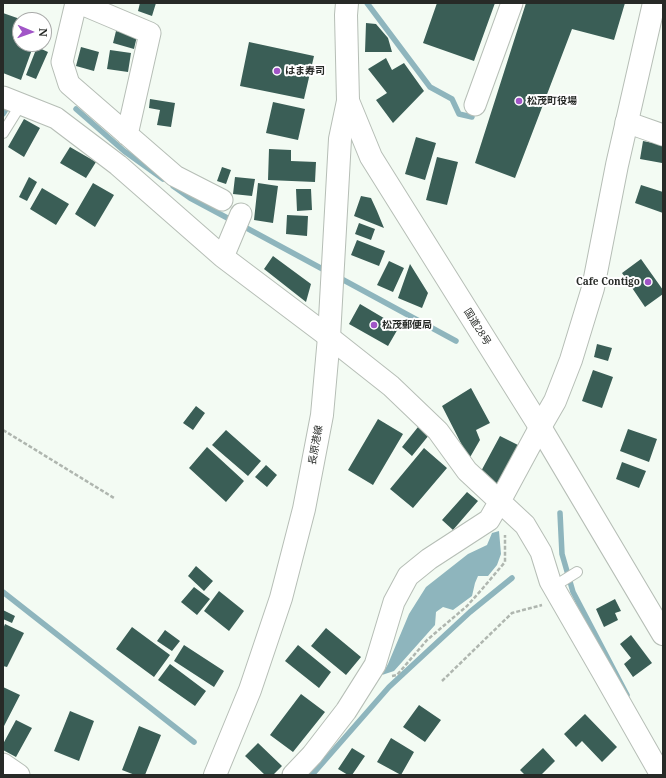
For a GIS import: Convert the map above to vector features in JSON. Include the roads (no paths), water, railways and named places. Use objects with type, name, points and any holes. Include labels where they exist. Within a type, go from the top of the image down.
[{"type":"main road","name":"国道28号","points":[[347,3],[348,101],[371,157],[540,427],[663,634]]},
{"type":"main road","points":[[540,427],[554,401],[571,360],[593,288],[626,122],[654,3]]},
{"type":"main road","name":"長原港線","points":[[215,775],[250,690],[274,619],[281,598],[304,509],[322,415],[329,337],[340,139],[348,101]]},
{"type":"street","points":[[76,3],[62,62],[69,84],[175,176],[222,200]]},
{"type":"street","points":[[79,3],[150,33],[128,135]]},
{"type":"street","points":[[475,105],[512,3]]},
{"type":"street","points":[[12,100],[56,118],[118,165],[223,257],[391,386],[438,431],[467,471],[525,525],[541,552],[550,581],[557,594],[604,673],[661,775]]},
{"type":"street","points":[[626,122],[663,135]]},
{"type":"street","points":[[162,203],[175,176]]},
{"type":"street","points":[[223,257],[241,214]]},
{"type":"street","points":[[293,775],[312,755],[346,711],[375,665],[394,602],[408,576],[429,559],[489,520],[503,504],[540,427]]},
{"type":"street","points":[[3,764],[20,775]]},
{"type":"lane","points":[[3,133],[12,100]]},
{"type":"lane","points":[[557,594],[577,572]]},
{"type":"water","points":[[499,531],[501,554],[497,565],[488,576],[478,576],[472,596],[453,610],[443,607],[436,612],[435,625],[394,671],[382,675],[409,614],[426,587],[468,554],[487,545],[492,533]]},
{"type":"waterway","points":[[367,3],[430,87],[452,99],[459,114],[472,117]]},
{"type":"waterway","points":[[76,109],[124,151],[163,179]]},
{"type":"waterway","points":[[173,186],[190,198],[233,221]]},
{"type":"waterway","points":[[241,225],[328,272]]},
{"type":"waterway","points":[[338,277],[456,341]]},
{"type":"waterway","points":[[560,513],[562,554],[573,592],[627,695]]},
{"type":"waterway","points":[[312,775],[389,687],[470,612],[512,578]]},
{"type":"waterway","points":[[3,592],[194,742]]},
{"type":"place","name":"はま寿司","points":[[277,71]]},
{"type":"place","name":"松茂町役場","points":[[519,101]]},
{"type":"place","name":"Cafe Contigo","points":[[648,282]]},
{"type":"place","name":"松茂郵便局","points":[[374,325]]}]
